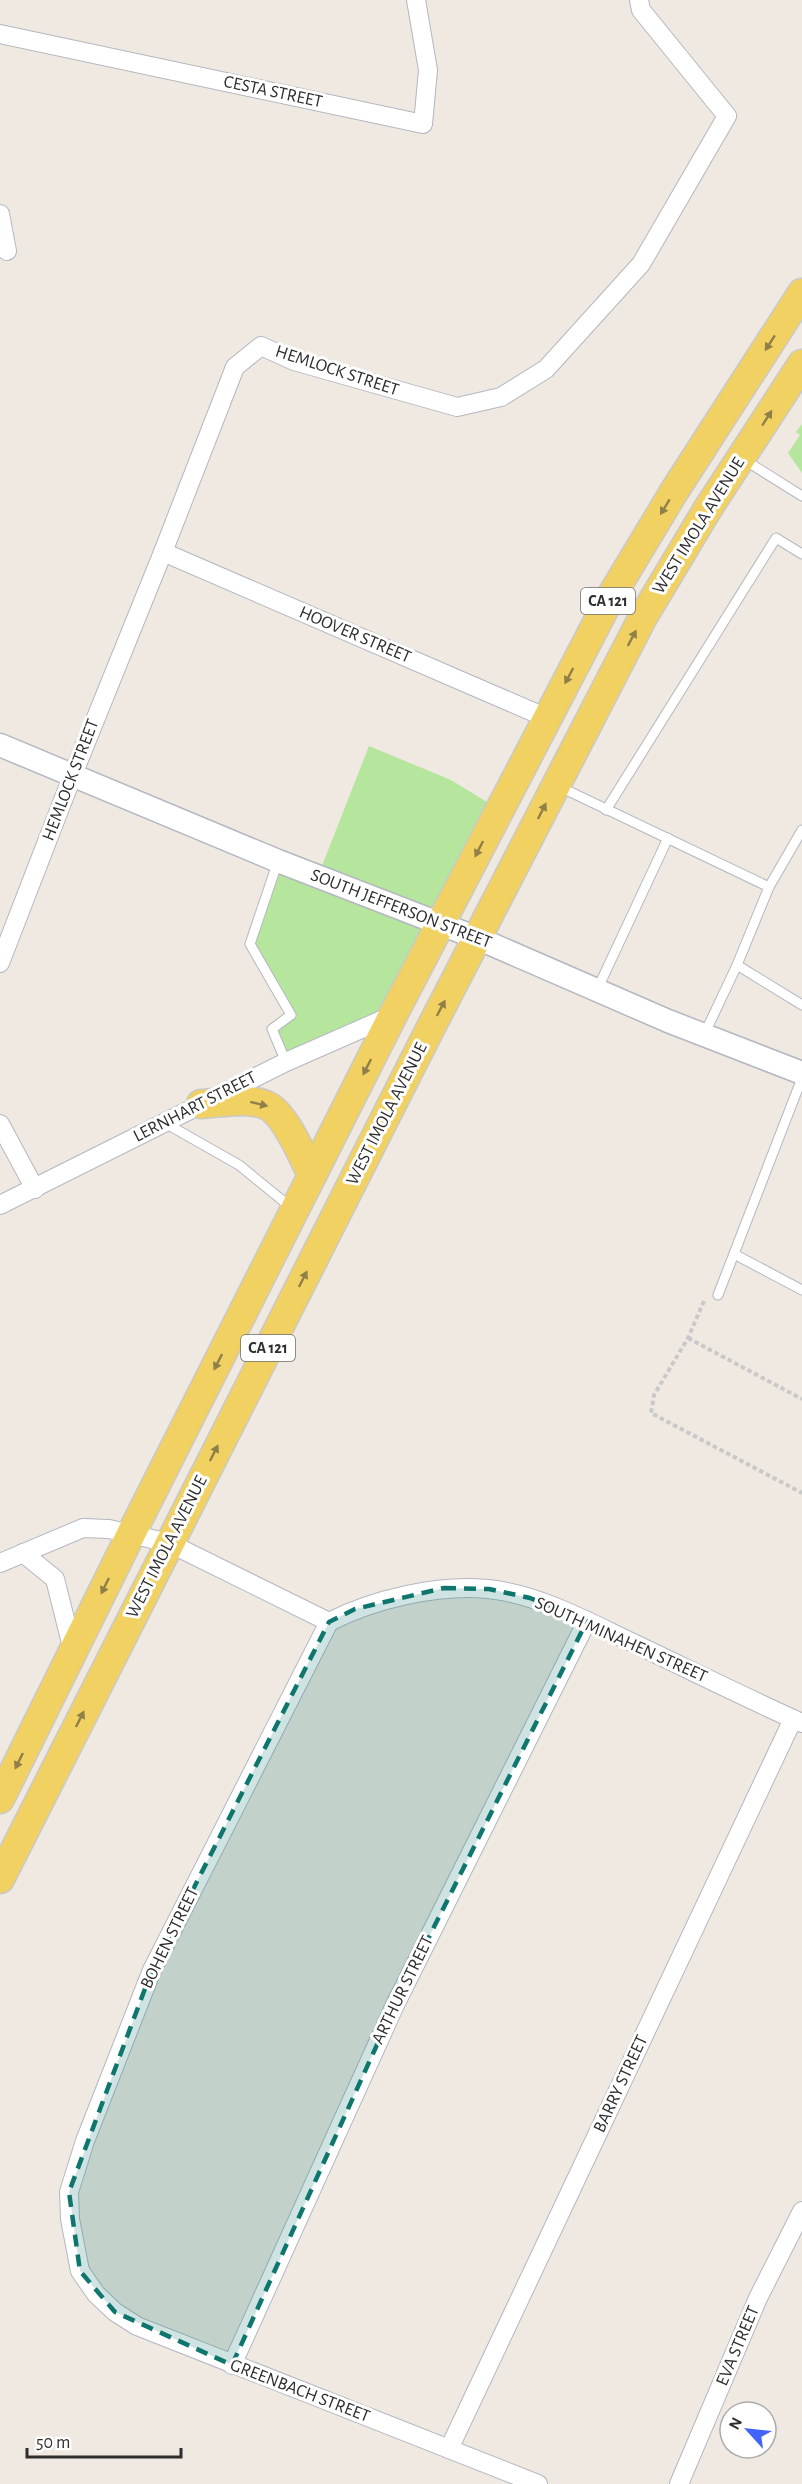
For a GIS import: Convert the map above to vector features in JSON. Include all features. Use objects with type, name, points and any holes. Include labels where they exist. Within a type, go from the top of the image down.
[{"type":"main road","name":"WEST IMOLA AVENUE","points":[[0,1799],[393,1015],[610,598],[675,490],[802,293]]},
{"type":"main road","name":"WEST IMOLA AVENUE","points":[[0,1879],[477,938],[643,617],[802,364]]},
{"type":"main road","points":[[201,1104],[249,1101],[268,1106],[284,1122],[312,1175]]},
{"type":"street","name":"CESTA STREET","points":[[0,34],[423,124],[428,70],[416,0]]},
{"type":"street","name":"HEMLOCK STREET","points":[[0,963],[235,367],[261,346],[294,361],[457,407],[501,397],[546,369],[641,264],[727,116],[641,10],[639,0]]},
{"type":"street","points":[[0,214],[6,251]]},
{"type":"street","name":"HOOVER STREET","points":[[163,552],[547,718]]},
{"type":"street","name":"SOUTH JEFFERSON STREET","points":[[0,746],[278,861],[477,938],[704,1035],[802,1073]]},
{"type":"street","name":"LERNHART STREET","points":[[0,1205],[286,1062],[393,1015]]},
{"type":"street","points":[[0,1124],[35,1189]]},
{"type":"street","points":[[0,1563],[83,1528],[109,1529],[169,1543],[329,1622]]},
{"type":"street","points":[[23,1553],[55,1579],[73,1651]]},
{"type":"street","name":"SOUTH MINAHEN STREET","points":[[329,1622],[355,1609],[444,1588],[489,1589],[530,1598],[587,1621],[798,1721]]},
{"type":"street","name":"ARTHUR STREET","points":[[232,2365],[395,2005],[587,1621]]},
{"type":"street","name":"BOHEN STREET","points":[[80,2271],[70,2219],[69,2192],[85,2141],[152,1970],[329,1622]]},
{"type":"street","name":"BARRY STREET","points":[[449,2449],[798,1721]]},
{"type":"street","name":"EVA STREET","points":[[679,2484],[758,2298],[802,2211]]},
{"type":"street","name":"GREENBACH STREET","points":[[80,2271],[96,2294],[115,2312],[130,2322],[232,2365],[537,2484]]},
{"type":"lane","points":[[741,458],[802,496]]},
{"type":"lane","points":[[606,810],[776,538],[802,554]]},
{"type":"lane","points":[[556,785],[769,886]]},
{"type":"lane","points":[[704,1035],[737,965],[769,886],[802,830]]},
{"type":"lane","points":[[597,990],[668,838]]},
{"type":"lane","points":[[278,861],[250,944],[291,1015],[272,1029],[286,1062]]},
{"type":"lane","points":[[737,965],[802,1005]]},
{"type":"lane","points":[[718,1295],[802,1078]]},
{"type":"lane","points":[[164,1123],[239,1165],[295,1211]]},
{"type":"lane","points":[[734,1254],[802,1290]]},
{"type":"path","points":[[724,1282],[712,1283],[688,1338],[654,1395],[651,1413],[802,1492]]},
{"type":"path","points":[[688,1338],[802,1399]]},
{"type":"highlighted area","points":[[444,1588],[489,1589],[530,1598],[587,1621],[395,2005],[232,2365],[115,2312],[80,2271],[69,2192],[152,1970],[329,1622],[355,1609]]},
{"type":"green space","points":[[802,424],[802,473],[788,453],[800,435],[796,432]]},
{"type":"green space","points":[[369,746],[451,780],[500,810],[393,1015],[286,1062],[272,1029],[291,1015],[250,944],[278,861],[318,876]]}]
